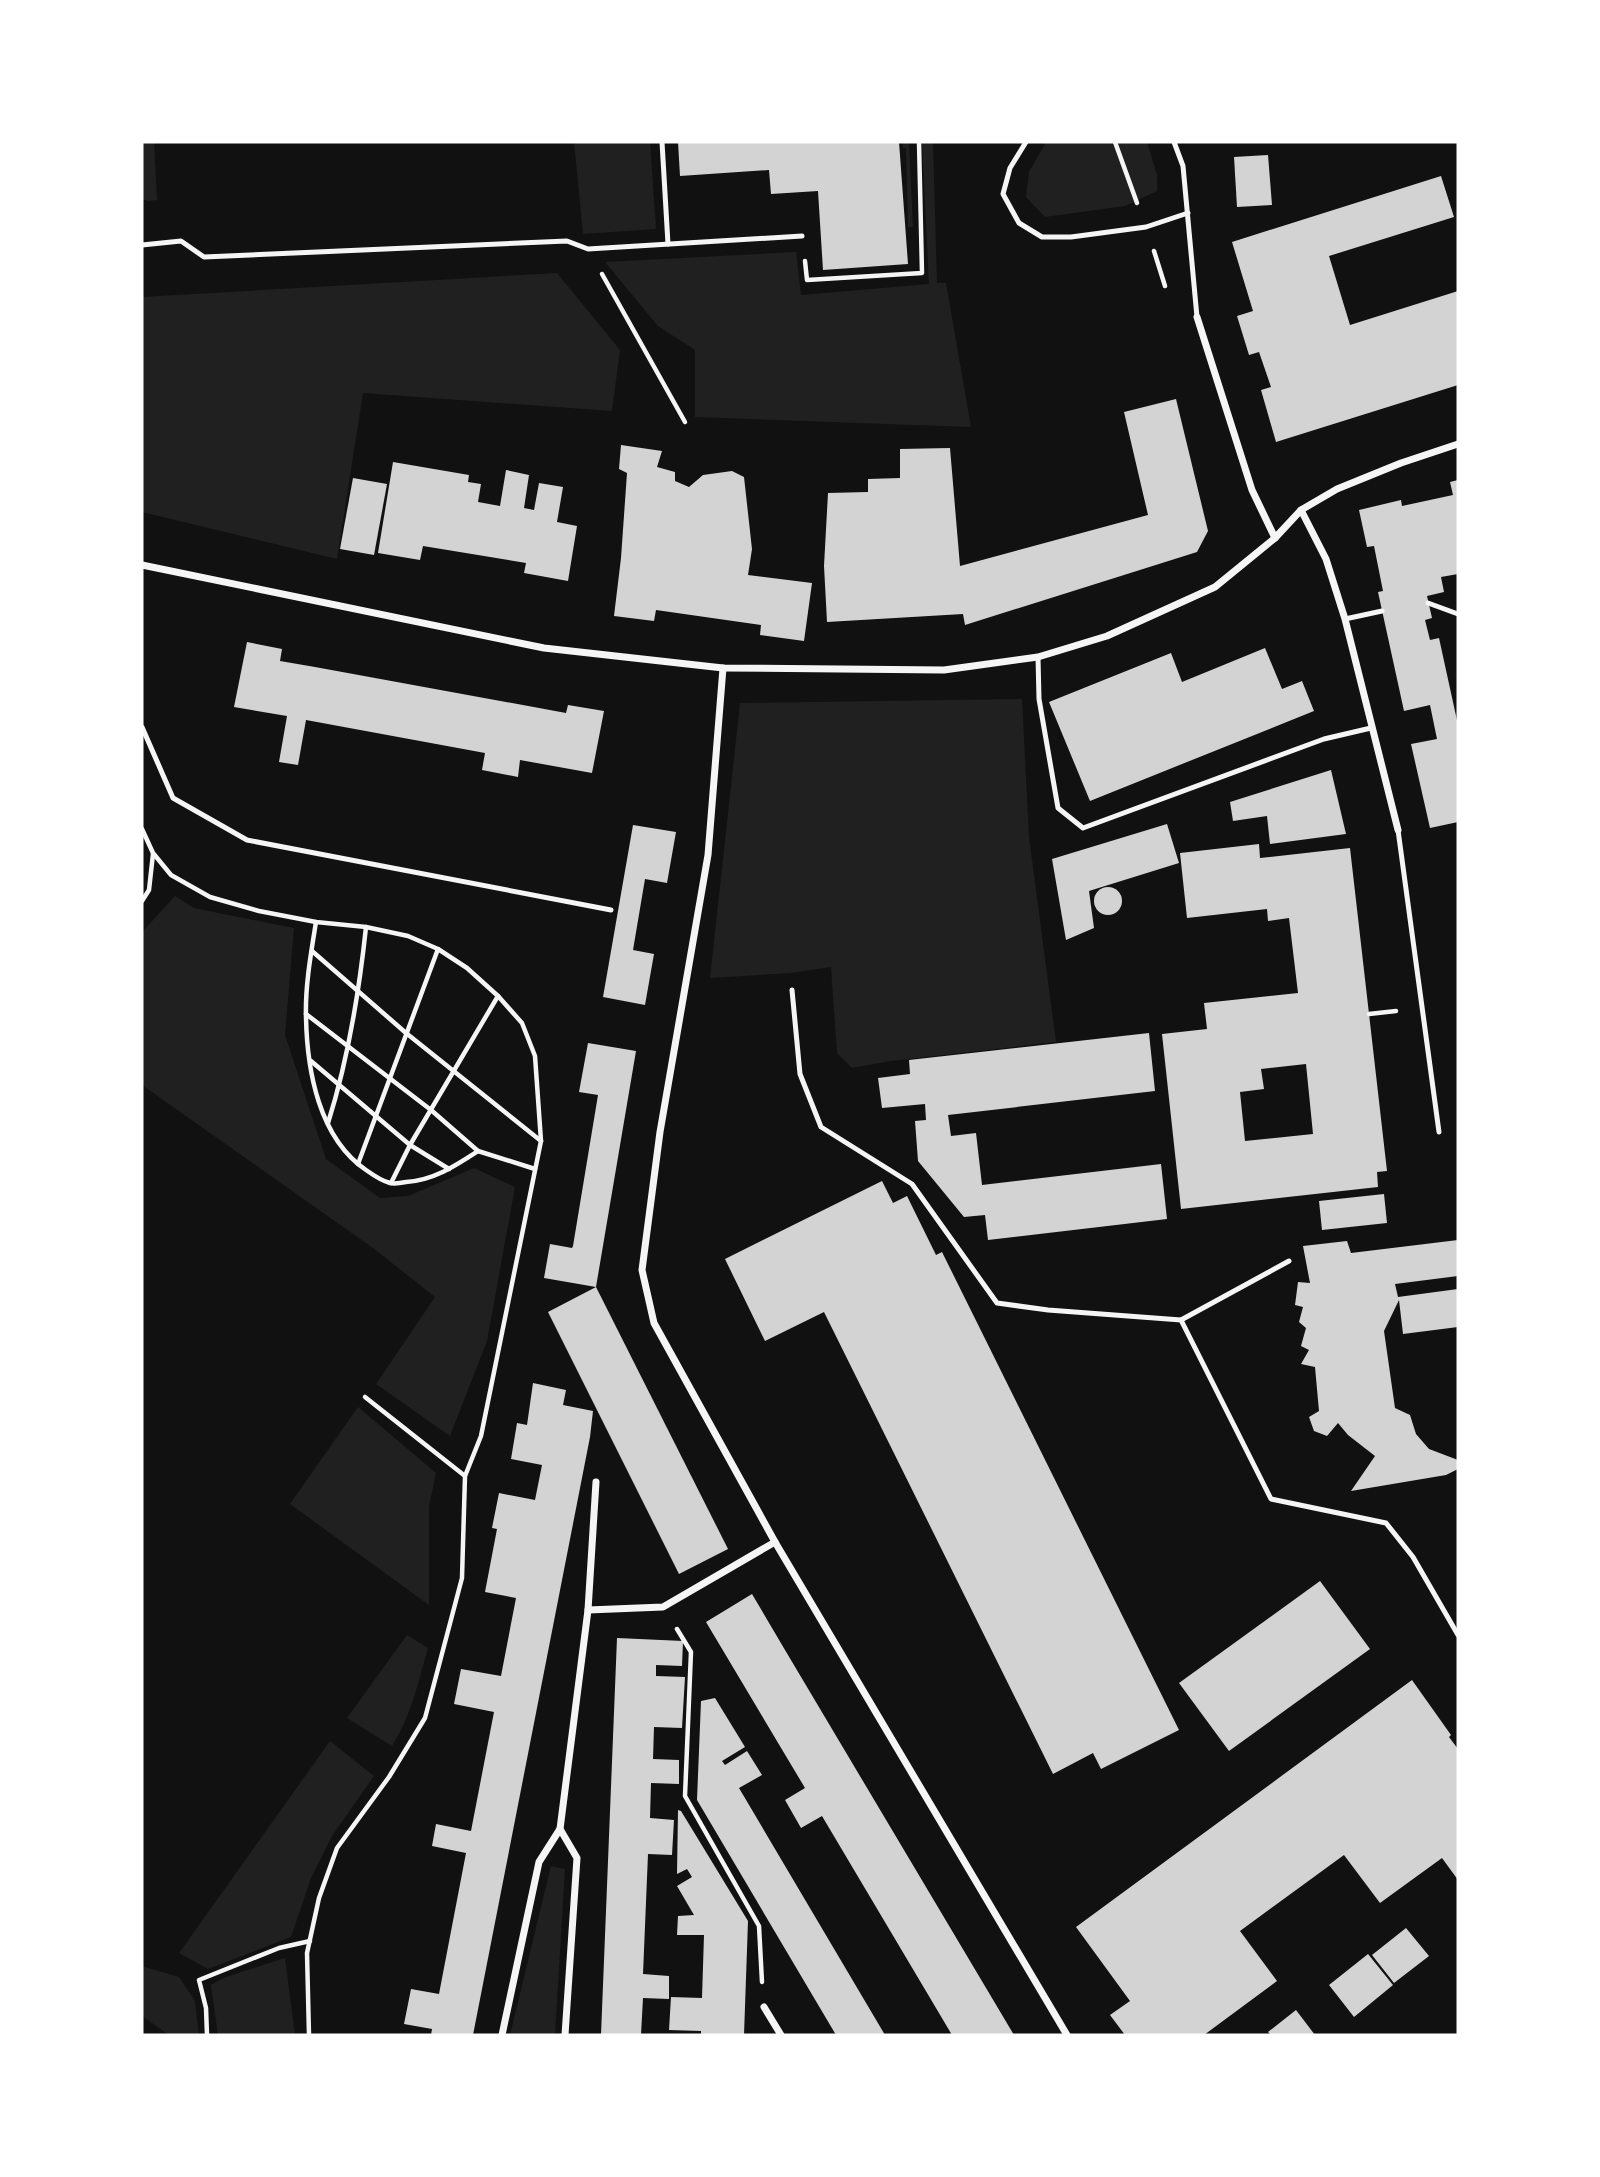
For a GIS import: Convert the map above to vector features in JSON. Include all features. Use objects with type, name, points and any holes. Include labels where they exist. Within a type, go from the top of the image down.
[{"type":"street","points":[[1197,317],[1252,490],[1275,538]]},
{"type":"street","points":[[142,565],[544,648],[723,668],[944,670],[1038,657],[1107,636],[1215,587],[1275,538],[1301,510],[1337,489],[1458,444]]},
{"type":"street","points":[[1301,510],[1326,559],[1345,619],[1398,830]]},
{"type":"street","points":[[723,668],[708,855],[660,1132],[642,1270],[654,1323],[775,1542],[1067,2035]]},
{"type":"street","points":[[502,2035],[539,1862],[560,1829],[588,1609],[596,1482]]},
{"type":"street","points":[[588,1609],[663,1607],[775,1542]]},
{"type":"street","points":[[560,1829],[577,1858],[565,2035]]},
{"type":"street","points":[[764,2007],[781,2035]]},
{"type":"lane","points":[[662,142],[668,244]]},
{"type":"lane","points":[[1026,142],[1010,167],[1003,194],[1019,223],[1042,237],[1072,237],[1146,227],[1188,214]]},
{"type":"lane","points":[[1174,142],[1183,166],[1197,317]]},
{"type":"lane","points":[[142,245],[181,241],[204,257],[567,241],[588,249],[802,236]]},
{"type":"lane","points":[[1428,603],[1458,614]]},
{"type":"lane","points":[[1345,619],[1382,611]]},
{"type":"lane","points":[[1038,657],[1039,699],[1058,808],[1083,828],[1324,739],[1371,728]]},
{"type":"lane","points":[[142,727],[173,798],[247,840],[611,910]]},
{"type":"lane","points":[[1398,830],[1439,1132]]},
{"type":"lane","points":[[792,990],[800,1074],[821,1127],[912,1184],[997,1303],[1048,1310],[1181,1320],[1289,1261]]},
{"type":"lane","points":[[1181,1320],[1271,1499],[1386,1523],[1413,1557],[1458,1636]]},
{"type":"path","points":[[802,236],[807,280],[922,273],[919,142]]},
{"type":"path","points":[[588,249],[685,422]]},
{"type":"path","points":[[142,829],[153,853],[171,875],[210,897],[259,911],[408,936],[438,949],[467,968],[498,996],[522,1023],[535,1056],[541,1140],[481,1436],[465,1476],[461,1578],[425,1718],[389,1777],[337,1849],[319,1898],[307,1953],[309,2035]]},
{"type":"path","points":[[142,901],[149,890],[153,853]]},
{"type":"path","points":[[316,922],[306,1014],[316,1093],[327,1124],[338,1144],[358,1164],[390,1184],[423,1181],[450,1170],[478,1151]]},
{"type":"path","points":[[327,1124],[340,1087],[359,991],[366,927]]},
{"type":"path","points":[[358,1164],[388,1077],[438,949]]},
{"type":"path","points":[[311,950],[453,1072],[541,1140]]},
{"type":"path","points":[[390,1184],[498,996]]},
{"type":"path","points":[[1369,1014],[1397,1011]]},
{"type":"path","points":[[306,1014],[431,1110],[478,1151],[535,1169]]},
{"type":"path","points":[[311,1061],[410,1145],[450,1170]]},
{"type":"path","points":[[365,1396],[465,1476]]},
{"type":"path","points":[[663,1607],[691,1652],[685,1796],[759,1926],[764,2007]]},
{"type":"path","points":[[207,2035],[206,2008],[199,1980],[279,1948],[310,1941]]},
{"type":"shaded area","points":[[142,142],[154,142],[157,200],[142,199]]},
{"type":"shaded area","points":[[574,142],[650,142],[656,229],[583,234]]},
{"type":"shaded area","points":[[902,142],[909,142],[913,227],[908,227],[906,148],[903,148]]},
{"type":"shaded area","points":[[922,142],[933,142],[937,283],[946,283],[971,427],[695,417],[695,350],[658,326],[605,262],[796,252],[801,295],[929,284]]},
{"type":"shaded area","points":[[1046,142],[1147,142],[1157,175],[1157,191],[1125,206],[1045,217],[1026,197],[1029,172]]},
{"type":"shaded area","points":[[557,273],[620,350],[612,411],[363,393],[337,559],[142,512],[142,297]]},
{"type":"shaded area","points":[[1022,699],[1029,837],[1056,1042],[852,1068],[837,1053],[831,967],[791,973],[710,978],[740,703]]},
{"type":"shaded area","points":[[175,896],[194,908],[294,928],[285,1035],[326,1159],[380,1198],[408,1196],[474,1168],[515,1187],[487,1341],[450,1436],[376,1384],[435,1297],[373,1248],[142,1085],[142,932]]},
{"type":"shaded area","points":[[358,1407],[436,1473],[429,1506],[429,1605],[290,1504]]},
{"type":"shaded area","points":[[407,1635],[428,1648],[409,1711],[392,1746],[347,1718]]},
{"type":"shaded area","points":[[330,1741],[374,1776],[332,1836],[311,1878],[291,1937],[208,1969],[179,1953]]},
{"type":"shaded area","points":[[551,1866],[565,1869],[555,2035],[510,2035]]},
{"type":"shaded area","points":[[285,1958],[295,2035],[218,2035],[211,1985],[223,1978]]},
{"type":"shaded area","points":[[142,1966],[179,1977],[195,2001],[199,2035],[169,2035],[142,2016]]},
{"type":"building","points":[[678,142],[899,142],[908,264],[823,270],[818,191],[771,194],[769,170],[680,176]]},
{"type":"building","points":[[1268,155],[1272,205],[1237,207],[1234,157]]},
{"type":"building","points":[[1441,176],[1454,217],[1329,256],[1350,325],[1458,291],[1458,385],[1276,442],[1261,390],[1271,387],[1259,352],[1249,355],[1237,316],[1253,311],[1232,242]]},
{"type":"building","points":[[1176,399],[1208,531],[1197,552],[965,625],[963,614],[827,622],[824,566],[828,493],[868,492],[868,479],[900,478],[900,449],[950,448],[960,566],[1148,515],[1124,412]]},
{"type":"building","points":[[621,445],[662,451],[657,467],[675,472],[675,481],[689,487],[703,475],[732,471],[744,477],[752,549],[748,575],[812,583],[804,641],[760,635],[761,625],[656,610],[654,621],[614,616],[627,473],[619,469]]},
{"type":"building","points":[[393,462],[469,475],[468,482],[481,484],[478,502],[500,506],[506,470],[529,475],[524,508],[534,510],[539,483],[563,487],[557,522],[577,526],[568,581],[524,573],[526,563],[423,546],[420,560],[378,553]]},
{"type":"building","points":[[353,478],[387,484],[374,555],[340,549]]},
{"type":"building","points":[[1458,480],[1458,574],[1441,577],[1444,592],[1427,596],[1432,618],[1425,620],[1430,640],[1439,638],[1458,725],[1458,822],[1430,828],[1411,744],[1437,739],[1430,705],[1404,711],[1378,592],[1383,591],[1374,546],[1367,547],[1359,510],[1401,500],[1402,506],[1453,495],[1450,482]]},
{"type":"building","points":[[247,642],[282,649],[280,661],[566,713],[568,705],[604,711],[592,773],[520,760],[518,777],[482,770],[485,753],[306,720],[298,765],[279,762],[287,716],[234,707]]},
{"type":"building","points":[[1265,648],[1282,689],[1302,681],[1314,711],[1090,801],[1049,702],[1171,653],[1182,682]]},
{"type":"building","points":[[1331,770],[1346,834],[1270,844],[1267,816],[1233,821],[1230,802]]},
{"type":"building","points":[[1167,824],[1179,863],[1089,891],[1094,928],[1066,940],[1052,859]]},
{"type":"building","points":[[633,825],[676,832],[667,883],[645,879],[633,950],[654,954],[645,1005],[603,997]]},
{"type":"building","points":[[1259,844],[1260,858],[1350,848],[1387,1171],[1377,1172],[1378,1187],[1181,1209],[1162,1034],[1207,1029],[1204,1003],[1298,993],[1289,918],[1268,921],[1267,909],[1187,918],[1180,853]],"holes":[[[1306,1064],[1313,1134],[1245,1141],[1240,1092],[1264,1089],[1261,1069]]]},
{"type":"building","points":[[1108,887],[1118,891],[1122,901],[1118,911],[1108,915],[1098,911],[1094,901],[1098,891]]},
{"type":"building","points":[[1149,1033],[1155,1091],[948,1115],[951,1136],[976,1133],[982,1185],[1161,1164],[1167,1219],[988,1240],[985,1215],[964,1217],[918,1161],[915,1121],[926,1120],[925,1104],[882,1108],[878,1078],[910,1074],[909,1060]]},
{"type":"building","points":[[588,1043],[636,1051],[596,1287],[544,1278],[550,1244],[573,1246],[598,1095],[579,1092]]},
{"type":"building","points":[[882,1181],[893,1203],[907,1196],[936,1255],[942,1252],[1179,1730],[1101,1769],[1093,1753],[1053,1774],[824,1312],[765,1341],[725,1259]]},
{"type":"building","points":[[1384,1194],[1387,1223],[1322,1230],[1319,1201]]},
{"type":"building","points":[[1458,1240],[1458,1276],[1395,1284],[1398,1297],[1458,1289],[1458,1327],[1403,1334],[1399,1300],[1384,1331],[1395,1408],[1410,1415],[1416,1434],[1429,1449],[1458,1460],[1458,1469],[1446,1475],[1351,1491],[1375,1456],[1348,1435],[1338,1423],[1327,1436],[1314,1431],[1309,1417],[1319,1411],[1315,1367],[1301,1364],[1309,1350],[1301,1346],[1306,1328],[1299,1322],[1303,1307],[1295,1305],[1298,1282],[1310,1283],[1303,1246],[1347,1241],[1351,1253]]},
{"type":"building","points":[[596,1287],[728,1549],[679,1574],[548,1312]]},
{"type":"building","points":[[533,1383],[566,1390],[563,1405],[593,1411],[590,1437],[473,2035],[431,2035],[432,2029],[404,2024],[411,1989],[439,1994],[466,1853],[432,1846],[436,1824],[471,1831],[494,1712],[454,1704],[461,1669],[501,1676],[516,1598],[485,1592],[497,1529],[492,1528],[499,1493],[535,1500],[542,1465],[511,1459],[517,1423],[527,1425]]},
{"type":"building","points":[[1320,1581],[1370,1649],[1229,1751],[1179,1683]]},
{"type":"building","points":[[752,1594],[1014,2035],[952,2035],[822,1816],[801,1828],[785,1800],[805,1788],[706,1622]]},
{"type":"building","points":[[617,1638],[683,1641],[682,1666],[656,1665],[656,1676],[685,1677],[682,1728],[654,1727],[653,1759],[679,1760],[679,1784],[651,1783],[650,1818],[674,1820],[672,1855],[648,1854],[643,1974],[669,1976],[669,1999],[643,1998],[641,2035],[601,2035]]},
{"type":"building","points":[[1412,1680],[1458,1749],[1458,1880],[1442,1858],[1380,1903],[1344,1855],[1240,1931],[1277,1981],[1204,2035],[1125,2035],[1110,2015],[1130,2001],[1076,1927]]},
{"type":"building","points":[[715,1698],[745,1747],[722,1761],[725,1765],[747,1751],[762,1775],[739,1788],[885,2035],[836,2035],[697,1800],[701,1701]]},
{"type":"building","points":[[678,1810],[748,1921],[744,2035],[701,2035],[701,2031],[669,2030],[671,1997],[702,1998],[704,1935],[677,1935],[678,1916],[694,1915],[677,1886],[692,1877],[687,1869],[677,1874]]},
{"type":"building","points":[[1406,1928],[1429,1956],[1394,1983],[1372,1955]]},
{"type":"building","points":[[1368,1954],[1393,1985],[1354,2017],[1329,1985]]},
{"type":"building","points":[[1296,2010],[1315,2035],[1271,2035],[1268,2032]]}]
